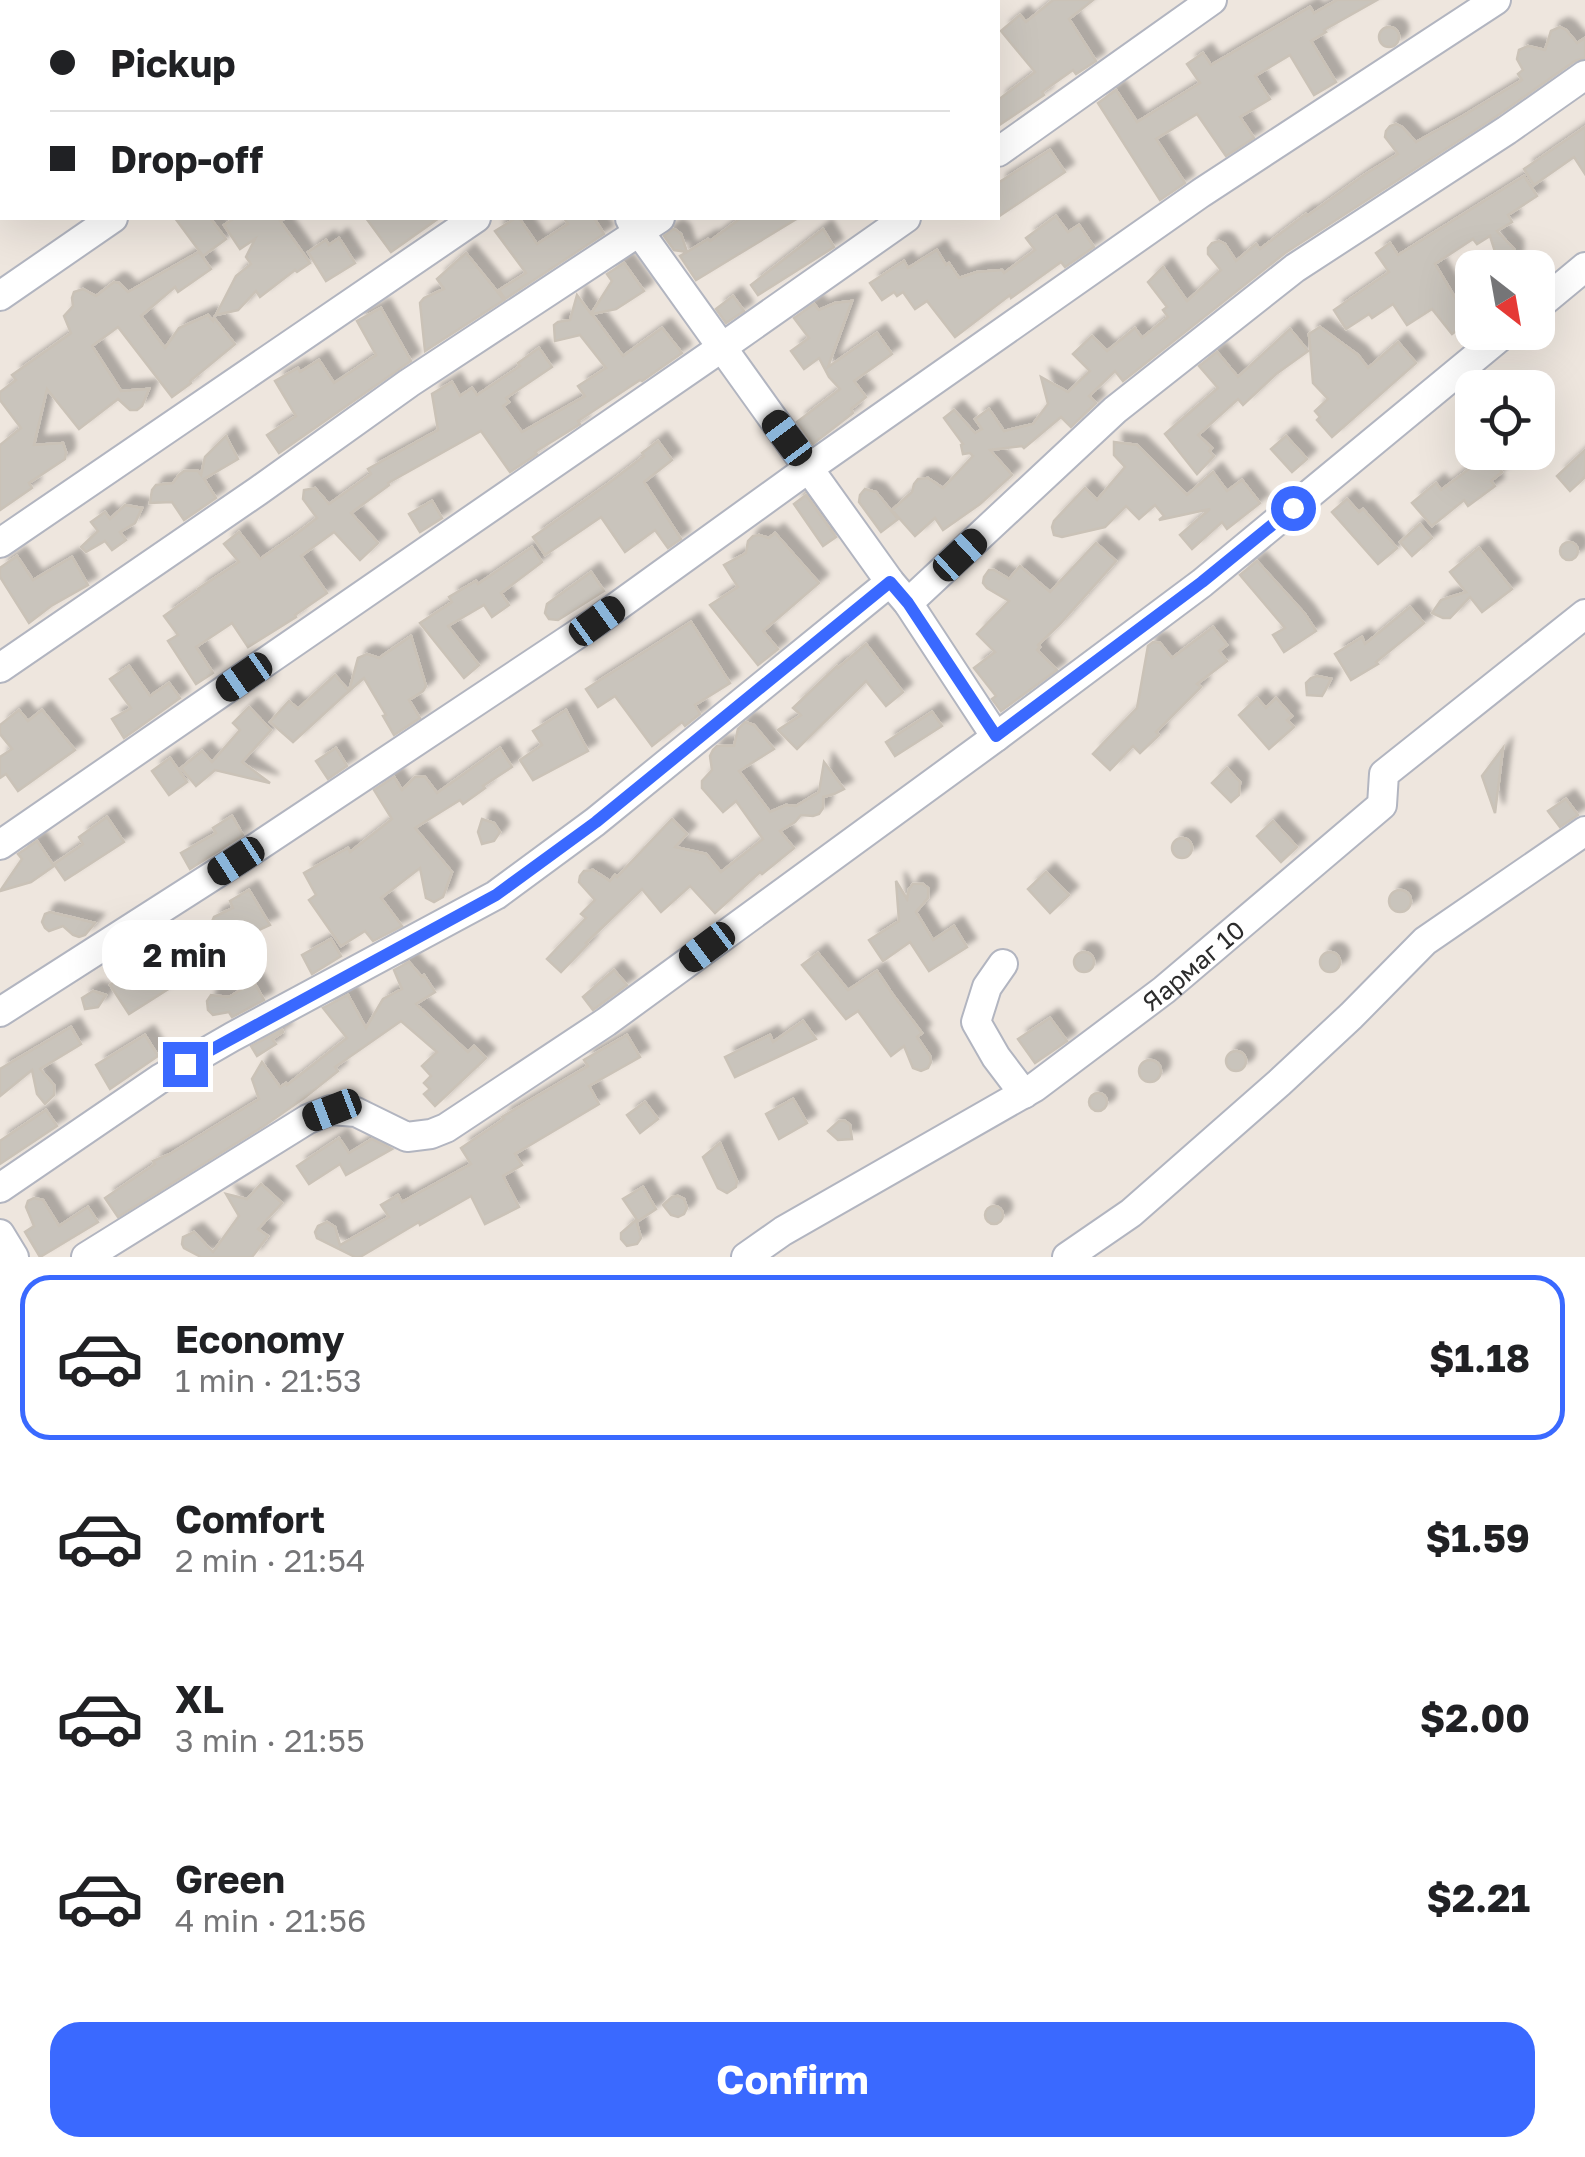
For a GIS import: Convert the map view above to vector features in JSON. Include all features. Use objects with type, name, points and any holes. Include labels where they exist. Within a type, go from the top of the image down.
[{"type":"street","points":[[1000,151],[1212,0]]},
{"type":"street","points":[[0,1012],[581,632],[1200,193],[1496,0]]},
{"type":"street","points":[[0,1188],[161,1078],[496,895],[899,592],[1115,410],[1295,268],[1585,75]]},
{"type":"street","points":[[0,296],[110,220]]},
{"type":"street","points":[[0,543],[473,220]]},
{"type":"street","points":[[0,845],[903,220]]},
{"type":"street","points":[[0,668],[642,222],[721,348],[899,592],[996,736]]},
{"type":"street","points":[[1555,292],[1585,267]]},
{"type":"street","points":[[86,1257],[308,1118],[332,1110],[356,1112],[407,1137],[446,1128],[606,1022],[1202,582],[1484,350]]},
{"type":"street","name":"Яармаг 10","points":[[746,1257],[783,1231],[1035,1088],[1164,990],[1382,806],[1384,774],[1585,614]]},
{"type":"street","points":[[1067,1257],[1132,1213],[1279,1083],[1425,940],[1585,832]]},
{"type":"street","points":[[1004,964],[987,987],[976,1022],[1024,1094]]},
{"type":"street","points":[[0,1234],[14,1257]]},
{"type":"building","points":[[1053,0],[1093,0],[1069,19],[1096,61],[1076,74],[1073,70],[1000,125],[1000,98],[1035,72],[1001,31],[1020,15],[1026,22]]},
{"type":"building","points":[[1337,0],[1377,0],[1311,41],[1336,82],[1314,95],[1290,55],[1255,76],[1270,99],[1240,117],[1254,138],[1226,156],[1197,114],[1156,139],[1185,183],[1160,200],[1098,103],[1116,90],[1137,122],[1200,83],[1187,64],[1203,53],[1211,65],[1310,7],[1314,13]]},
{"type":"building","points":[[1389,27],[1399,37],[1389,47],[1379,37]]},
{"type":"building","points":[[1560,27],[1577,43],[1585,38],[1585,58],[1285,253],[1123,381],[1115,371],[1089,396],[1096,403],[1071,427],[1061,417],[1024,448],[990,450],[1012,475],[980,504],[943,530],[935,518],[915,536],[892,510],[912,492],[918,479],[928,478],[943,488],[973,456],[963,454],[963,444],[944,418],[954,410],[975,433],[982,429],[975,419],[989,409],[1004,431],[1033,424],[1048,404],[1041,377],[1068,392],[1090,371],[1073,354],[1092,336],[1107,351],[1135,328],[1142,338],[1168,317],[1163,310],[1167,307],[1148,282],[1163,267],[1187,301],[1221,270],[1208,254],[1212,243],[1225,244],[1236,261],[1256,244],[1260,249],[1398,154],[1385,137],[1390,126],[1402,127],[1416,142],[1461,117],[1522,80],[1518,74],[1523,70],[1517,59],[1519,50],[1528,46],[1545,50],[1551,31]]},
{"type":"building","points":[[1585,127],[1585,174],[1574,157],[1534,185],[1524,169]]},
{"type":"building","points":[[1050,150],[1065,172],[1000,216],[1000,182]]},
{"type":"building","points":[[1524,176],[1537,196],[1508,215],[1512,222],[1497,231],[1514,250],[1494,250],[1490,236],[1477,244],[1473,239],[1435,264],[1455,298],[1452,334],[1432,309],[1407,325],[1393,304],[1346,329],[1334,310],[1389,272],[1376,253],[1390,243],[1398,255]]},
{"type":"building","points":[[1056,216],[1068,232],[1079,225],[1094,247],[1065,267],[1061,262],[1011,298],[1010,295],[955,337],[927,301],[915,309],[903,292],[897,296],[894,292],[882,300],[870,283],[904,261],[908,268],[937,250],[959,278],[977,272],[1004,273],[1035,250],[1026,238]]},
{"type":"building","points":[[176,220],[212,220],[226,239],[203,256]]},
{"type":"building","points":[[232,220],[282,220],[310,263],[260,297],[256,291],[238,310],[216,315],[236,276],[251,264],[246,257],[255,239],[240,249],[224,225]]},
{"type":"building","points":[[367,220],[436,220],[391,252]]},
{"type":"building","points":[[513,220],[520,220],[537,244],[568,224],[565,220],[595,220],[604,234],[505,299],[499,290],[526,273],[495,231]]},
{"type":"building","points":[[738,220],[795,220],[696,280],[680,256]]},
{"type":"building","points":[[823,229],[834,247],[758,295],[751,285]]},
{"type":"building","points":[[676,230],[687,252],[674,250],[664,236]]},
{"type":"building","points":[[339,238],[355,263],[326,281],[308,252],[326,240],[329,245]]},
{"type":"building","points":[[199,252],[211,269],[178,292],[175,287],[141,316],[165,348],[179,328],[208,315],[235,344],[172,397],[118,327],[92,346],[121,391],[149,389],[142,406],[130,410],[118,399],[79,429],[47,389],[34,445],[63,443],[65,459],[29,483],[32,488],[0,510],[0,445],[21,428],[0,400],[0,392],[16,380],[12,375],[71,333],[64,316],[73,306],[74,292],[83,289],[96,296],[114,282],[128,292]]},
{"type":"building","points":[[466,253],[504,300],[425,351],[420,303],[444,289],[437,279]]},
{"type":"building","points":[[624,263],[644,291],[616,309],[592,314],[623,356],[662,328],[682,353],[578,421],[580,424],[510,472],[481,431],[388,483],[351,513],[378,543],[360,560],[334,532],[301,556],[327,593],[248,647],[232,623],[196,647],[213,673],[196,684],[168,641],[178,635],[164,616],[239,562],[224,544],[239,532],[260,559],[295,535],[317,518],[303,499],[304,490],[315,488],[329,504],[371,474],[368,469],[438,430],[432,394],[452,382],[460,396],[472,388],[477,395],[539,348],[552,367],[506,398],[509,402],[503,406],[522,432],[585,396],[578,386],[606,368],[580,335],[555,341],[554,325],[570,320],[577,295],[591,314],[612,281],[607,274]]},
{"type":"building","points":[[733,296],[744,311],[726,323],[716,309]]},
{"type":"building","points":[[852,301],[828,367],[877,333],[892,354],[854,381],[866,397],[851,409],[853,413],[813,444],[797,422],[840,389],[819,358],[804,369],[791,351],[809,338],[794,318],[814,304],[819,310]]},
{"type":"building","points":[[381,308],[411,361],[279,453],[267,435],[296,416],[275,381],[319,360],[334,383],[376,355],[357,321]]},
{"type":"building","points":[[1320,327],[1358,355],[1368,368],[1398,342],[1416,363],[1332,437],[1317,420],[1320,417],[1315,411],[1328,399],[1313,383],[1309,334]]},
{"type":"building","points":[[1290,329],[1308,351],[1243,405],[1238,399],[1198,435],[1212,448],[1209,451],[1214,456],[1197,474],[1165,434],[1218,388],[1199,366],[1217,352],[1238,377]]},
{"type":"building","points":[[226,436],[238,459],[204,479],[216,498],[184,520],[172,502],[150,503],[156,485],[173,483],[184,471],[198,471],[201,475],[205,457]]},
{"type":"building","points":[[1286,436],[1307,459],[1292,472],[1271,449]]},
{"type":"building","points":[[658,441],[672,460],[644,482],[681,539],[668,548],[655,530],[625,552],[601,517],[545,555],[533,537],[609,483]]},
{"type":"building","points":[[1114,442],[1137,445],[1187,495],[1213,472],[1227,491],[1242,480],[1260,503],[1227,529],[1222,522],[1192,549],[1180,535],[1210,509],[1159,520],[1164,516],[1155,505],[1139,519],[1126,506],[1105,527],[1062,537],[1054,535],[1054,521],[1085,488],[1097,500],[1125,467],[1114,455]]},
{"type":"building","points":[[1585,450],[1585,477],[1570,491],[1557,476]]},
{"type":"building","points":[[1468,470],[1502,472],[1491,481],[1495,486],[1468,506],[1464,500],[1432,526],[1412,503],[1436,483],[1441,490]]},
{"type":"building","points":[[865,489],[876,492],[898,519],[881,532],[859,502]]},
{"type":"building","points":[[806,495],[836,537],[823,546],[794,504]]},
{"type":"building","points":[[1347,499],[1359,512],[1363,509],[1397,548],[1378,564],[1332,512]]},
{"type":"building","points":[[432,501],[442,518],[420,532],[409,514]]},
{"type":"building","points":[[125,505],[142,508],[135,523],[120,532],[126,540],[112,550],[105,541],[86,552],[81,547],[98,531],[91,522],[105,512],[110,519]]},
{"type":"building","points":[[1420,524],[1432,538],[1412,556],[1400,542]]},
{"type":"building","points":[[775,533],[819,583],[763,631],[778,649],[758,665],[710,605],[738,587],[724,565],[746,553],[753,536],[769,538]]},
{"type":"building","points":[[1569,542],[1576,544],[1576,558],[1569,560],[1562,558],[1560,551],[1562,544]]},
{"type":"building","points":[[1096,543],[1116,561],[1038,645],[1037,650],[1057,670],[1001,711],[992,699],[996,696],[974,668],[995,652],[977,634],[1009,601],[987,588],[984,577],[994,570],[1009,579],[1020,566],[1050,592]]},
{"type":"building","points":[[532,547],[542,562],[501,593],[509,605],[492,617],[484,605],[448,626],[479,665],[464,678],[420,623],[452,602],[449,597],[476,581],[478,584]]},
{"type":"building","points":[[1479,548],[1512,589],[1482,612],[1470,597],[1450,618],[1432,613],[1441,600],[1466,592],[1450,572]]},
{"type":"building","points":[[17,556],[33,580],[72,557],[88,585],[29,623],[0,577],[0,568]]},
{"type":"building","points":[[1257,561],[1316,631],[1284,652],[1273,635],[1285,628],[1240,575]]},
{"type":"building","points":[[591,572],[604,591],[558,620],[549,619],[545,613],[547,604]]},
{"type":"building","points":[[1410,607],[1424,623],[1378,664],[1351,680],[1335,654],[1362,637],[1365,644]]},
{"type":"building","points":[[691,622],[730,683],[695,705],[700,714],[685,726],[682,722],[652,746],[615,696],[598,707],[586,689]]},
{"type":"building","points":[[1213,627],[1227,645],[1219,651],[1227,661],[1197,684],[1201,687],[1140,753],[1133,746],[1110,770],[1093,754],[1137,708],[1148,646],[1160,643],[1172,658]]},
{"type":"building","points":[[411,636],[426,686],[409,700],[420,718],[394,735],[364,678],[349,691],[358,658],[367,654],[379,658]]},
{"type":"building","points":[[866,644],[903,692],[886,706],[866,681],[797,749],[778,730],[801,715],[793,708]]},
{"type":"building","points":[[129,666],[150,696],[169,683],[180,698],[124,738],[112,719],[131,708],[110,679]]},
{"type":"building","points":[[335,675],[349,691],[293,742],[270,722],[289,701],[298,709]]},
{"type":"building","points":[[1317,676],[1331,679],[1322,696],[1307,695],[1306,683]]},
{"type":"building","points":[[1257,698],[1266,708],[1276,698],[1292,716],[1287,720],[1294,727],[1269,749],[1239,715]]},
{"type":"building","points":[[249,707],[271,730],[242,762],[270,783],[215,770],[196,786],[181,768],[202,751],[212,762],[240,730],[233,723]]},
{"type":"building","points":[[19,710],[28,721],[42,710],[75,750],[18,791],[6,774],[0,778],[0,757],[12,749],[0,734],[0,725]]},
{"type":"building","points":[[566,710],[588,751],[533,780],[520,760],[542,745],[533,731]]},
{"type":"building","points":[[932,712],[942,726],[895,756],[886,742]]},
{"type":"building","points":[[745,722],[754,725],[774,749],[739,771],[770,812],[786,805],[796,806],[819,792],[824,762],[844,789],[823,797],[819,814],[801,815],[780,831],[794,848],[760,872],[715,913],[690,886],[661,912],[642,889],[561,972],[547,959],[586,918],[581,914],[595,900],[579,882],[584,871],[593,870],[610,881],[617,877],[672,819],[687,834],[675,847],[706,854],[721,872],[763,839],[736,801],[723,812],[702,788],[702,781],[712,770],[713,750],[717,746],[734,746],[738,729]]},
{"type":"building","points":[[336,748],[347,766],[328,779],[316,761]]},
{"type":"building","points":[[500,748],[512,767],[463,804],[460,800],[415,828],[452,872],[443,897],[434,902],[426,898],[420,868],[381,898],[402,926],[373,941],[365,931],[341,946],[309,900],[316,895],[304,873],[348,848],[350,852],[392,819],[374,790],[394,777],[402,790],[415,777],[425,777],[437,793]]},
{"type":"building","points":[[1503,748],[1495,813],[1482,776]]},
{"type":"building","points":[[170,758],[187,782],[169,795],[152,771]]},
{"type":"building","points":[[1227,768],[1240,782],[1239,795],[1231,802],[1212,783]]},
{"type":"building","points":[[1566,799],[1578,815],[1560,827],[1548,811]]},
{"type":"building","points":[[232,816],[243,835],[190,869],[181,853],[216,833],[213,828]]},
{"type":"building","points":[[107,817],[124,842],[65,880],[54,864],[83,844],[79,837]]},
{"type":"building","points":[[482,819],[494,823],[500,832],[494,841],[482,844],[478,832]]},
{"type":"building","points":[[1273,821],[1297,847],[1281,862],[1257,836]]},
{"type":"building","points":[[1182,838],[1192,848],[1182,858],[1172,848]]},
{"type":"building","points":[[37,841],[54,866],[31,882],[0,891],[22,859],[18,854]]},
{"type":"building","points":[[1046,872],[1069,895],[1050,913],[1028,889]]},
{"type":"building","points":[[896,881],[907,899],[913,884],[928,888],[928,898],[916,912],[933,940],[954,926],[967,947],[929,971],[910,942],[883,961],[869,940],[899,921]]},
{"type":"building","points":[[249,890],[270,925],[246,936],[240,925],[226,934],[213,933],[214,917],[233,908],[230,901]]},
{"type":"building","points":[[1400,890],[1408,893],[1408,909],[1400,912],[1392,909],[1389,901],[1392,893]]},
{"type":"building","points":[[50,912],[95,923],[79,937],[63,926],[49,931],[42,922]]},
{"type":"building","points":[[331,939],[341,956],[312,974],[302,955]]},
{"type":"building","points":[[195,946],[206,965],[129,1014],[110,985],[128,974],[134,984]]},
{"type":"building","points":[[1084,952],[1094,962],[1084,972],[1074,962]]},
{"type":"building","points":[[1326,952],[1334,952],[1340,962],[1334,972],[1326,972],[1320,966],[1320,958]]},
{"type":"building","points":[[818,953],[848,990],[877,971],[922,1033],[917,1037],[930,1056],[928,1068],[913,1068],[904,1046],[891,1056],[858,1011],[846,1019],[802,965]]},
{"type":"building","points":[[409,962],[435,992],[416,1004],[468,1052],[474,1046],[486,1058],[435,1106],[424,1094],[430,1089],[424,1083],[431,1076],[422,1066],[437,1052],[401,1021],[335,1067],[338,1071],[264,1126],[118,1217],[105,1198],[155,1164],[153,1161],[259,1099],[252,1079],[262,1062],[280,1087],[347,1038],[323,1008],[348,995],[366,1028],[383,999],[402,989],[394,970]]},
{"type":"building","points":[[614,970],[627,985],[593,1010],[583,997]]},
{"type":"building","points":[[254,982],[264,1000],[232,1017],[229,1012],[213,1015],[208,1010],[211,995],[229,997]]},
{"type":"building","points":[[93,991],[106,995],[98,1007],[85,1009],[82,998]]},
{"type":"building","points":[[1050,1018],[1067,1041],[1035,1063],[1018,1039]]},
{"type":"building","points":[[803,1021],[816,1039],[735,1077],[725,1057],[770,1035],[773,1042]]},
{"type":"building","points":[[71,1027],[81,1044],[40,1069],[54,1085],[54,1095],[45,1104],[37,1094],[32,1070],[0,1096],[0,1069]]},
{"type":"building","points":[[282,1030],[272,1039],[276,1044],[257,1056],[251,1046]]},
{"type":"building","points":[[145,1035],[158,1056],[110,1089],[96,1065]]},
{"type":"building","points":[[627,1035],[640,1057],[589,1086],[599,1104],[515,1154],[522,1165],[503,1176],[519,1207],[485,1224],[471,1196],[360,1257],[317,1238],[318,1226],[327,1222],[335,1227],[340,1245],[389,1217],[381,1205],[398,1195],[402,1202],[471,1164],[461,1148],[502,1117],[588,1066],[584,1060]]},
{"type":"building","points":[[1232,1051],[1240,1051],[1246,1061],[1240,1071],[1232,1071],[1226,1065],[1226,1057]]},
{"type":"building","points":[[1150,1060],[1158,1063],[1158,1079],[1150,1082],[1142,1079],[1139,1071],[1142,1063]]},
{"type":"building","points":[[1098,1093],[1105,1095],[1105,1109],[1098,1111],[1091,1109],[1089,1102],[1091,1095]]},
{"type":"building","points":[[793,1099],[807,1123],[779,1139],[766,1114]]},
{"type":"building","points":[[645,1102],[658,1119],[640,1133],[627,1115]]},
{"type":"building","points":[[46,1110],[57,1126],[0,1164],[0,1141]]},
{"type":"building","points":[[839,1121],[850,1125],[852,1139],[838,1140],[828,1131]]},
{"type":"building","points":[[339,1138],[349,1153],[372,1139],[392,1149],[346,1175],[340,1164],[309,1184],[297,1166]]},
{"type":"building","points":[[720,1143],[737,1181],[736,1187],[727,1193],[718,1188],[703,1157]]},
{"type":"building","points":[[261,1184],[282,1203],[258,1229],[268,1236],[252,1257],[201,1257],[184,1248],[183,1237],[194,1232],[213,1252],[239,1216],[226,1194],[247,1199]]},
{"type":"building","points":[[643,1187],[656,1209],[638,1221],[623,1199]]},
{"type":"building","points":[[678,1196],[687,1208],[678,1217],[663,1205]]},
{"type":"building","points":[[34,1198],[43,1200],[59,1226],[88,1207],[98,1222],[40,1257],[25,1232],[34,1226],[26,1207]]},
{"type":"building","points":[[994,1206],[1003,1215],[994,1224],[985,1215]]},
{"type":"building","points":[[636,1220],[641,1238],[637,1244],[627,1246],[621,1233]]},
{"type":"route","points":[[185,1064],[496,895],[596,822],[890,582],[996,736],[1202,582],[1293,508]]}]
